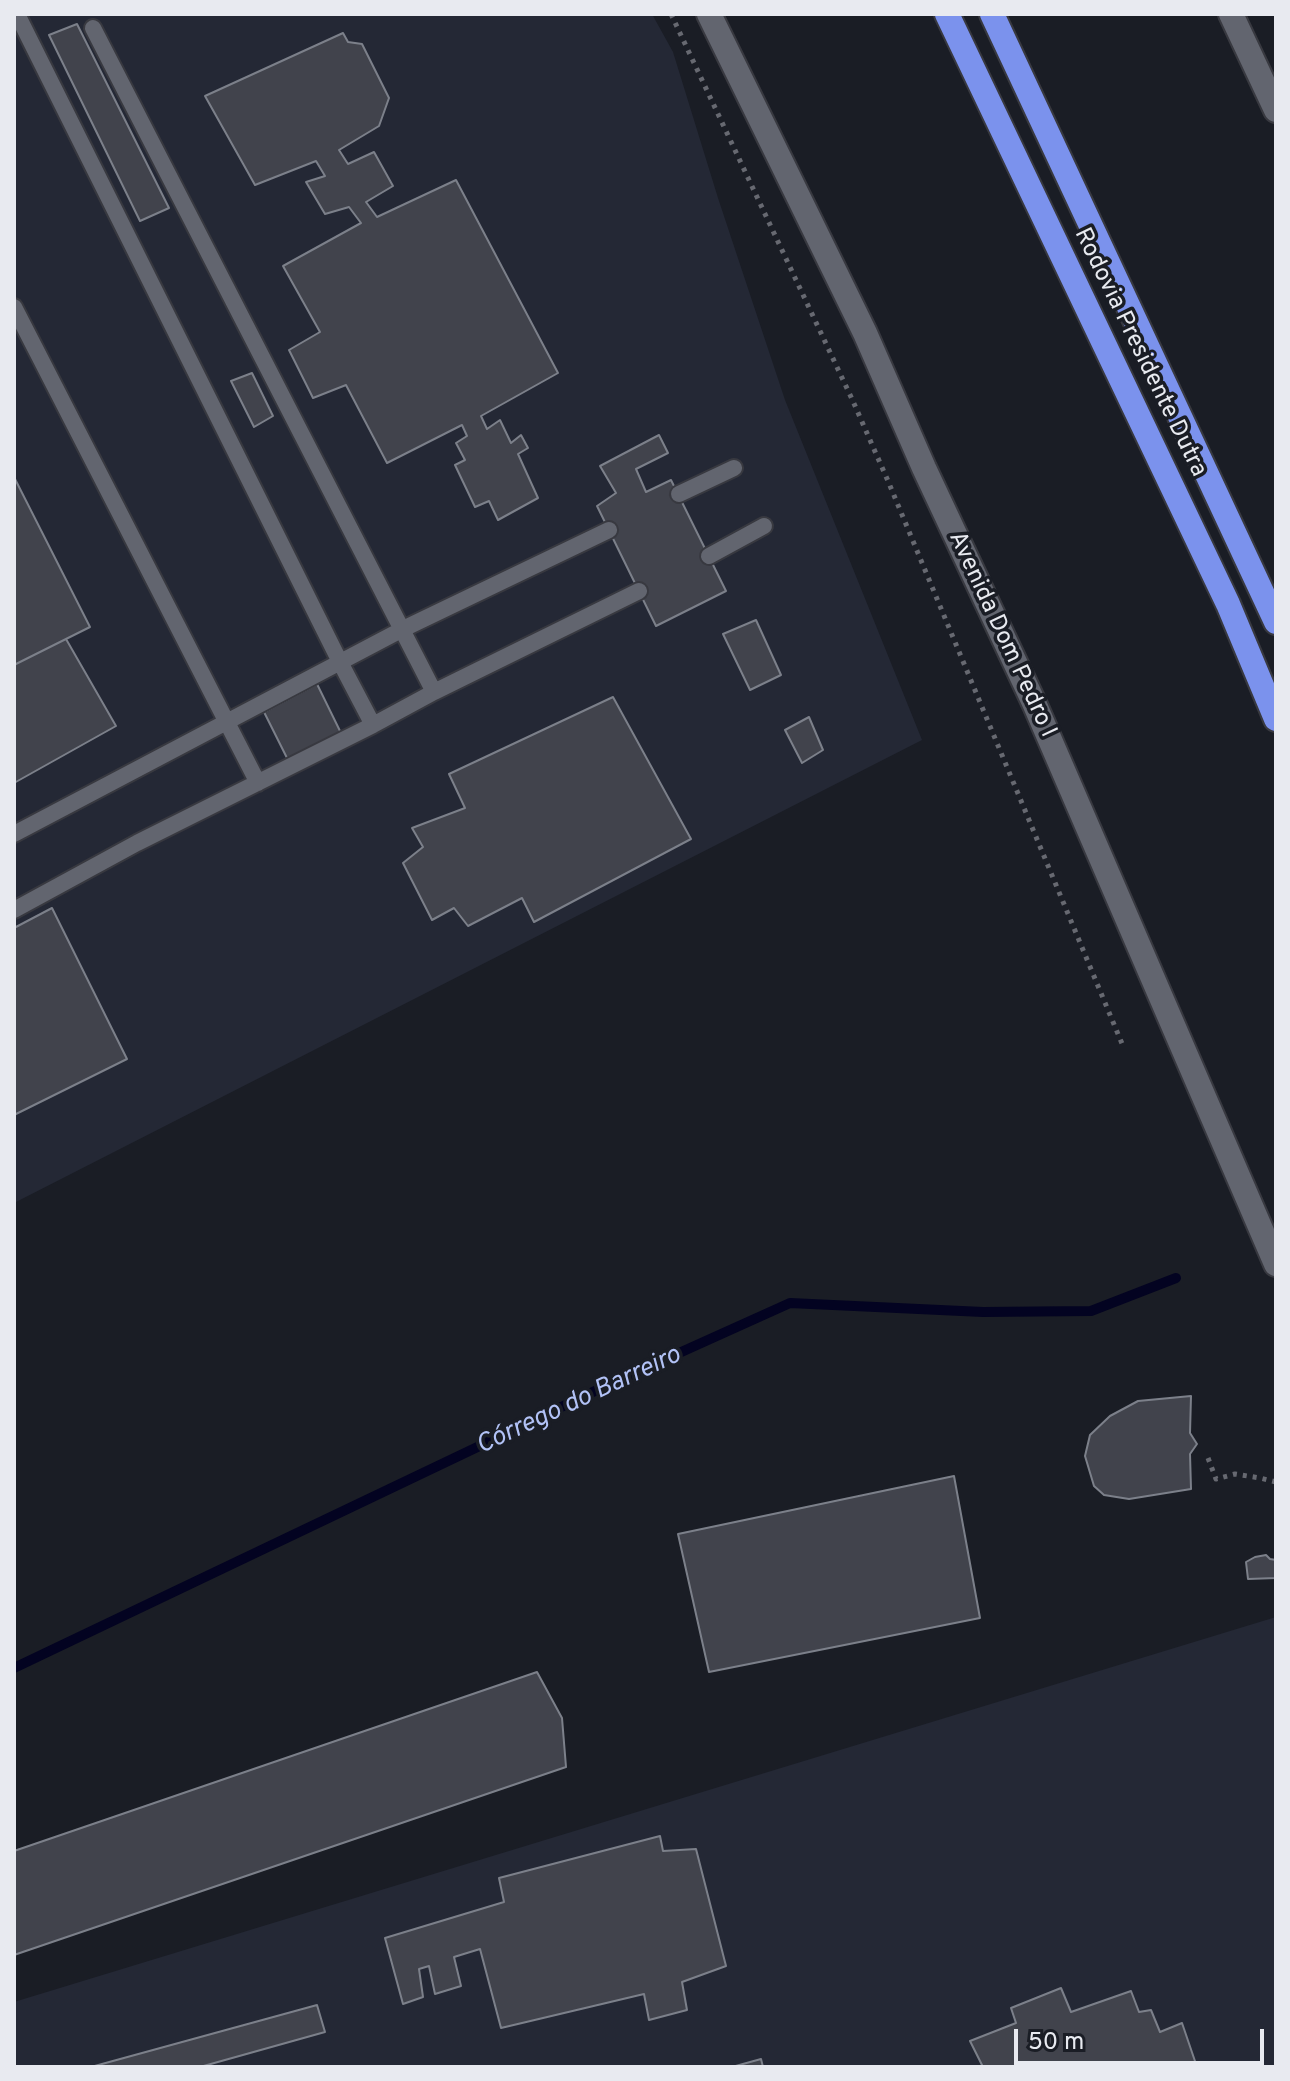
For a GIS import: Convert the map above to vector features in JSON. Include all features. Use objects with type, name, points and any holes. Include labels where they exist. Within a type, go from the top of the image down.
[{"type":"highway","name":"Rodovia Presidente Dutra","points":[[947,14],[1228,604],[1276,719]]},
{"type":"highway","name":"Rodovia Presidente Dutra","points":[[992,14],[1276,622]]},
{"type":"main road","name":"Avenida Dom Pedro I","points":[[709,14],[865,333],[924,468],[1035,705],[1276,1264]]},
{"type":"main road","points":[[1231,14],[1276,110]]},
{"type":"lane","points":[[17,14],[373,725]]},
{"type":"lane","points":[[93,28],[434,692]]},
{"type":"lane","points":[[14,307],[258,783]]},
{"type":"lane","points":[[679,494],[734,468]]},
{"type":"lane","points":[[709,556],[764,526]]},
{"type":"lane","points":[[14,834],[403,629],[609,530]]},
{"type":"lane","points":[[14,910],[137,843],[639,591]]},
{"type":"path","points":[[671,14],[846,385],[1123,1046]]},
{"type":"path","points":[[1208,1458],[1216,1479],[1235,1474],[1276,1482]]},
{"type":"shaded area","points":[[14,14],[652,14],[673,52],[785,400],[922,740],[14,1203]]},
{"type":"shaded area","points":[[1276,1617],[1276,2067],[14,2067],[14,2002]]},
{"type":"building","points":[[77,24],[169,208],[140,221],[49,35]]},
{"type":"building","points":[[343,33],[348,42],[362,44],[389,98],[379,126],[339,150],[348,164],[374,152],[393,186],[366,202],[377,217],[456,180],[558,373],[481,416],[487,429],[500,420],[511,443],[521,435],[528,448],[518,454],[538,498],[498,520],[489,501],[475,507],[455,465],[465,460],[456,443],[467,436],[462,425],[387,463],[346,385],[313,398],[289,350],[320,332],[283,266],[361,223],[349,207],[325,214],[306,182],[325,176],[316,161],[255,185],[205,96]]},
{"type":"building","points":[[252,373],[273,416],[254,427],[231,381]]},
{"type":"building","points":[[659,435],[668,453],[636,469],[646,492],[671,480],[726,591],[656,626],[597,506],[616,493],[600,466]]},
{"type":"building","points":[[14,477],[90,627],[14,665]]},
{"type":"building","points":[[756,620],[781,675],[750,690],[723,634]]},
{"type":"building","points":[[66,639],[116,726],[14,783],[14,665]]},
{"type":"building","points":[[317,684],[341,733],[288,760],[264,712]]},
{"type":"building","points":[[613,697],[691,839],[534,922],[522,898],[468,926],[454,908],[432,920],[403,863],[423,847],[412,828],[465,808],[449,774]]},
{"type":"building","points":[[809,717],[823,750],[802,763],[785,730]]},
{"type":"building","points":[[52,908],[127,1059],[14,1115],[14,928]]},
{"type":"building","points":[[1191,1396],[1190,1433],[1197,1444],[1190,1454],[1191,1489],[1129,1499],[1104,1495],[1094,1486],[1085,1456],[1090,1435],[1110,1416],[1138,1401]]},
{"type":"building","points":[[954,1476],[980,1618],[709,1672],[678,1534]]},
{"type":"building","points":[[1266,1555],[1276,1560],[1276,1578],[1248,1579],[1246,1562]]},
{"type":"building","points":[[537,1672],[562,1718],[566,1767],[14,1955],[14,1851]]},
{"type":"building","points":[[660,1836],[663,1851],[696,1849],[726,1966],[682,1982],[687,2010],[649,2020],[644,1994],[501,2028],[480,1949],[454,1957],[461,1986],[435,1994],[429,1966],[419,1969],[423,1997],[403,2004],[385,1938],[504,1902],[499,1878]]},
{"type":"building","points":[[1061,1988],[1071,2012],[1131,1991],[1139,2012],[1151,2010],[1160,2032],[1182,2023],[1197,2067],[983,2067],[970,2041],[1016,2023],[1011,2008]]},
{"type":"building","points":[[317,2005],[325,2032],[200,2067],[91,2067]]},
{"type":"building","points":[[761,2059],[763,2067],[732,2067]]},
{"type":"waterway","name":"Córrego do Barreiro","points":[[14,1668],[597,1390],[790,1303],[983,1312],[1091,1311],[1176,1278]]}]
